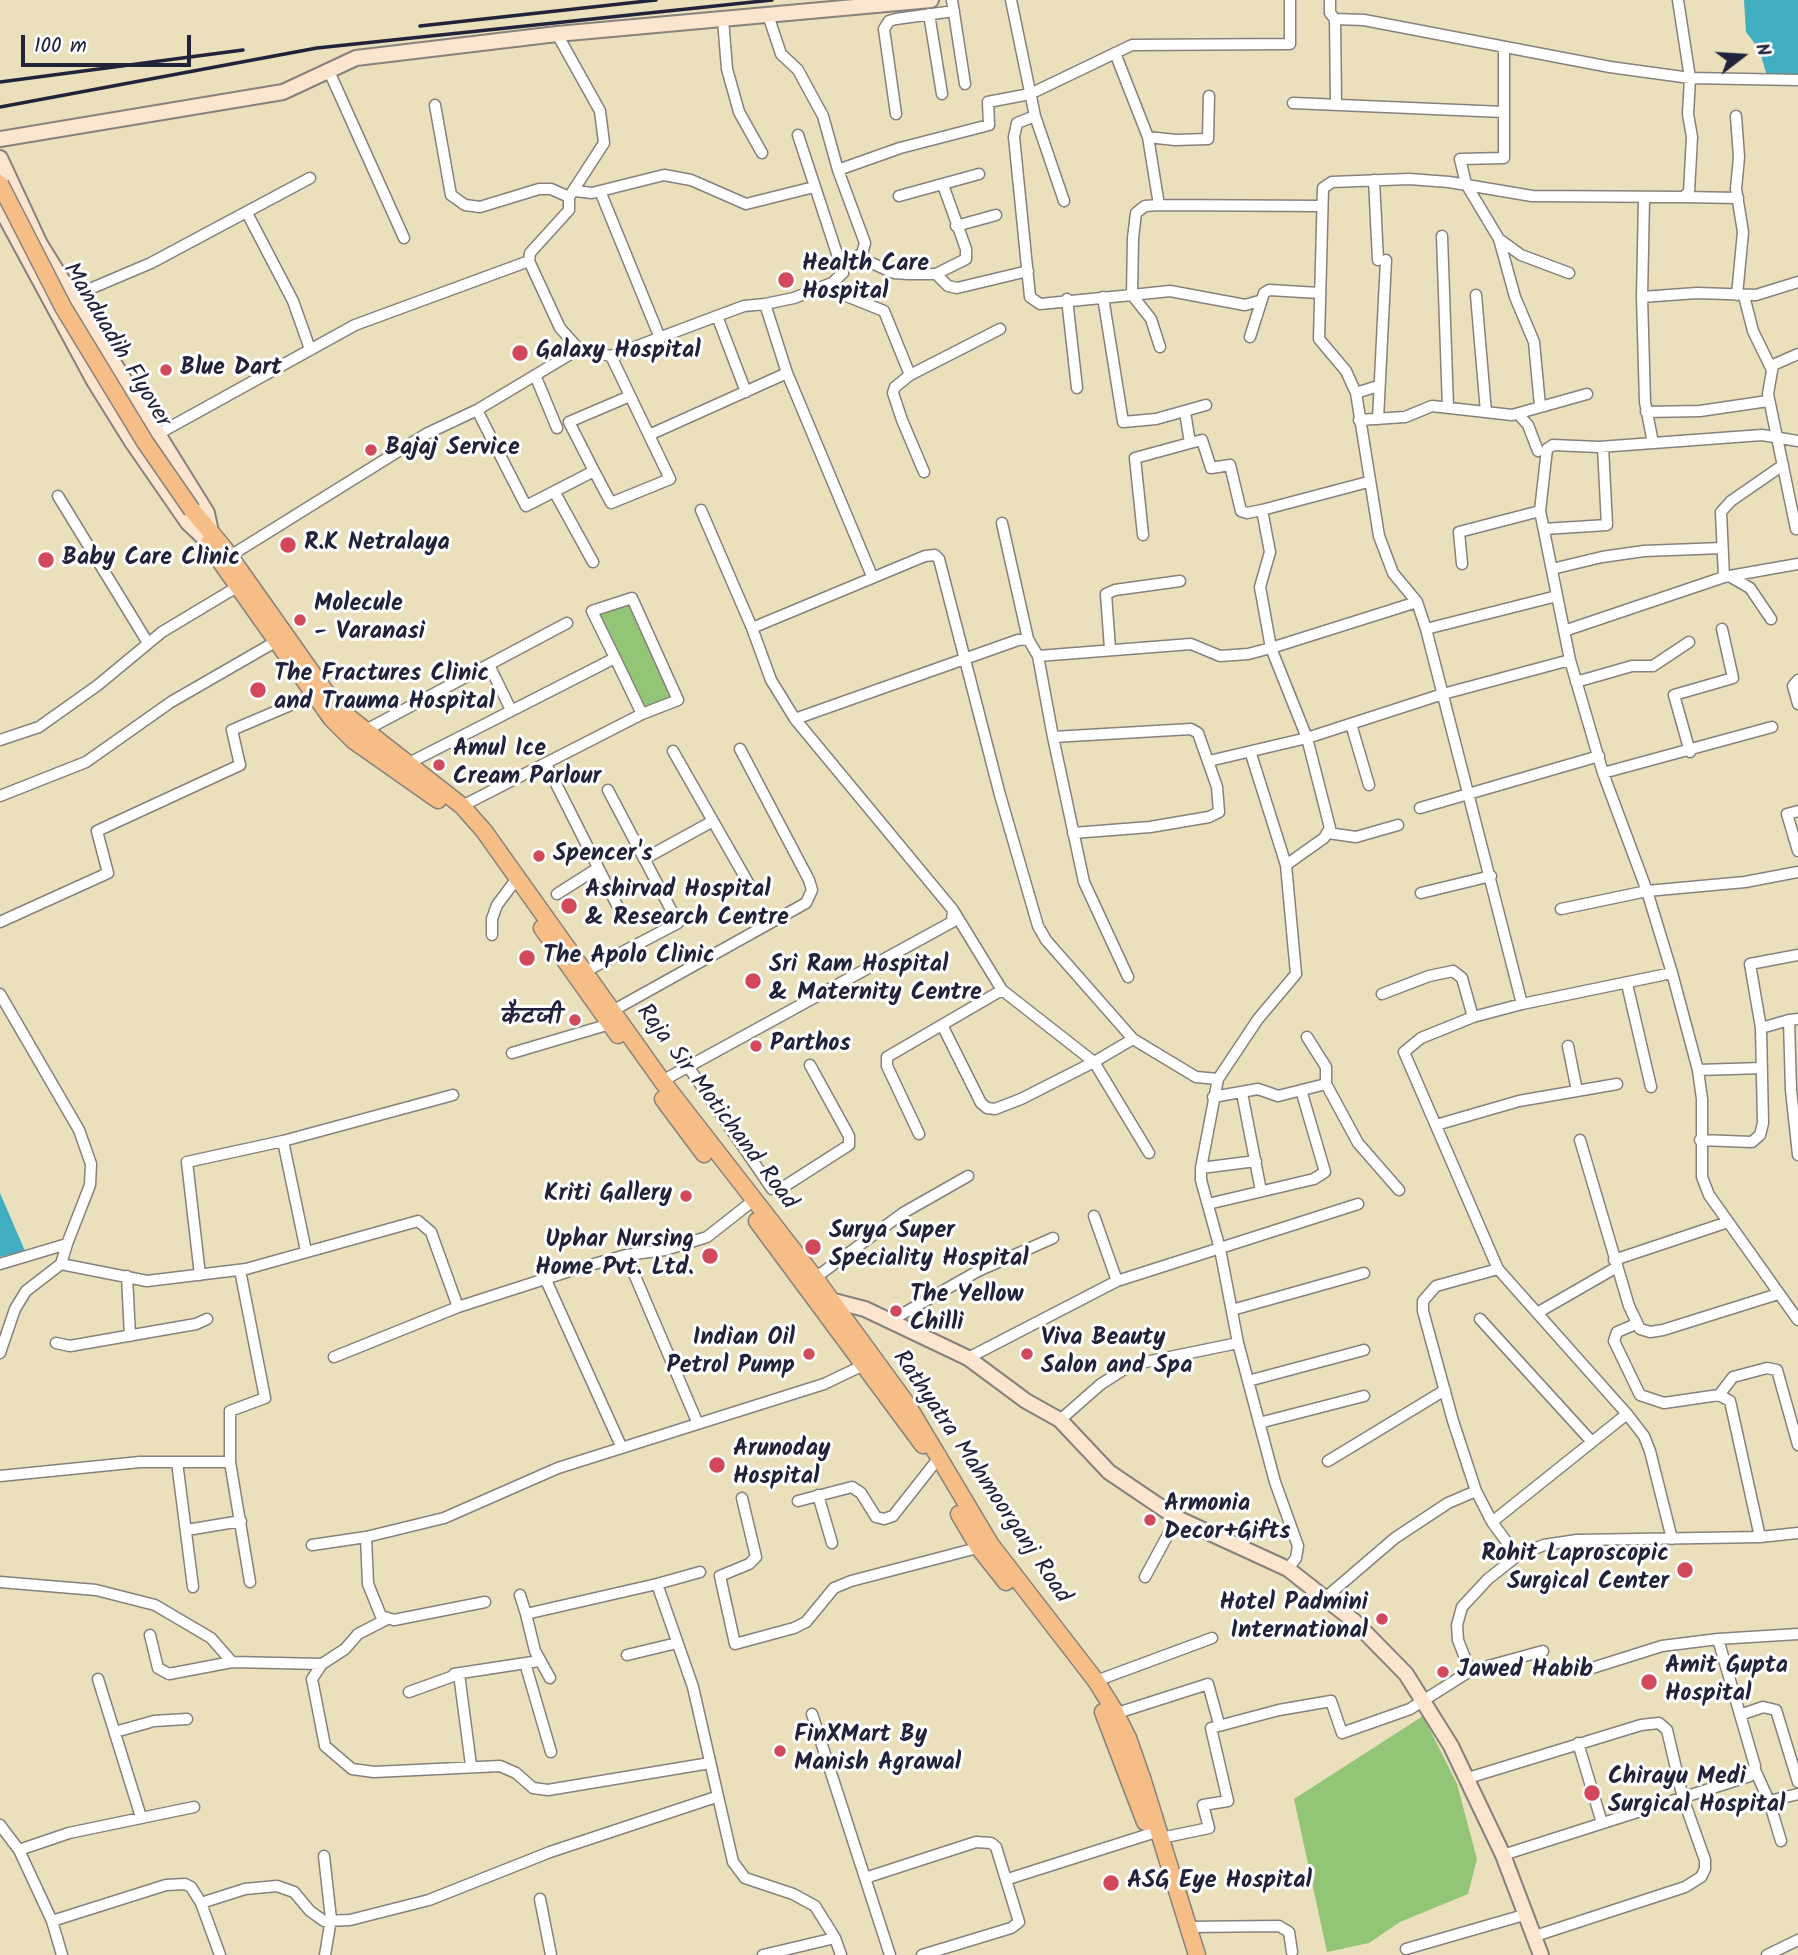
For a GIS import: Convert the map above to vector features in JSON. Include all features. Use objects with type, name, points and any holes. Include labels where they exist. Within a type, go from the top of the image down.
[{"type":"main road","name":"Manduadih Flyover","points":[[0,184],[63,307],[145,442],[206,532]]},
{"type":"main road","name":"Raja Sir Motichand Road","points":[[206,532],[230,556],[319,693],[363,731],[462,806],[515,881],[586,971],[612,1017],[662,1081],[750,1204],[815,1278],[825,1303]]},
{"type":"main road","name":"Rathyatra Mahmoorganj Road","points":[[206,532],[237,587],[275,642],[319,693],[354,741],[456,814],[515,881],[612,1017],[679,1122],[750,1204],[938,1458],[973,1517],[985,1546],[1132,1748],[1186,1955]]},
{"type":"main road","name":"Rathyatra Mahmoorganj Road","points":[[985,1546],[1096,1681],[1111,1716]]},
{"type":"main road","name":"Rathyatra Mahmoorganj Road","points":[[1156,1834],[1197,1955]]},
{"type":"street","points":[[1011,0],[1035,116],[1064,201]]},
{"type":"street","points":[[838,170],[900,148],[989,125],[988,102],[1030,94],[1132,45],[1290,44],[1290,0]]},
{"type":"street","points":[[1331,0],[1331,13],[1335,19],[1336,104]]},
{"type":"street","points":[[1678,0],[1690,78],[1689,192],[1683,197]]},
{"type":"street","points":[[0,139],[283,92],[356,58],[556,34],[768,15],[953,5],[965,84]]},
{"type":"street","points":[[930,7],[942,94]]},
{"type":"street","points":[[896,114],[884,29],[889,21],[930,7]]},
{"type":"street","points":[[768,15],[781,54],[798,70],[823,116],[838,170],[864,236],[865,250],[858,257],[840,263]]},
{"type":"street","points":[[723,19],[727,69],[739,112],[762,153]]},
{"type":"street","points":[[1335,19],[1364,20],[1610,67],[1690,78],[1798,80]]},
{"type":"street","points":[[556,34],[600,111],[604,143],[572,194],[569,210],[530,253],[529,261],[560,328],[579,349],[611,356],[744,306],[794,298],[832,283],[843,273],[798,135]]},
{"type":"street","points":[[1504,47],[1504,158],[1460,159],[1466,184],[1499,240],[1515,297],[1534,342],[1539,406]]},
{"type":"street","points":[[1115,53],[1147,137],[1159,205]]},
{"type":"street","points":[[328,69],[404,238]]},
{"type":"street","points":[[1147,137],[1208,139],[1209,96]]},
{"type":"street","points":[[1293,103],[1504,112]]},
{"type":"street","points":[[435,105],[451,195],[465,205],[480,207],[539,189],[572,194],[600,191],[664,175],[691,180],[746,204],[814,187]]},
{"type":"street","points":[[1035,116],[1014,127],[1030,297],[1034,301],[1040,303],[1170,291],[1245,305],[1259,301]]},
{"type":"street","points":[[1736,116],[1738,198],[1743,232],[1741,295],[1753,331],[1771,368],[1768,401],[1796,529]]},
{"type":"street","points":[[0,158],[40,244],[206,513],[206,532],[188,523],[126,432],[1,211],[23,208]]},
{"type":"street","points":[[899,196],[979,174]]},
{"type":"street","points":[[71,297],[151,263],[310,178]]},
{"type":"street","points":[[1522,1004],[1426,629],[1417,602],[1392,573],[1374,516],[1356,393],[1346,371],[1319,339],[1322,206],[1326,184],[1409,179],[1466,184],[1532,196],[1738,198]]},
{"type":"street","points":[[1374,180],[1382,260],[1378,419]]},
{"type":"street","points":[[858,257],[894,273],[936,274],[966,258],[943,185]]},
{"type":"street","points":[[600,191],[660,338]]},
{"type":"street","points":[[1644,199],[1642,297],[1646,412],[1653,443]]},
{"type":"street","points":[[1160,347],[1151,319],[1132,295],[1134,219],[1140,207],[1322,206]]},
{"type":"street","points":[[247,213],[293,301],[310,349]]},
{"type":"street","points":[[956,226],[996,215]]},
{"type":"street","points":[[1442,236],[1448,407]]},
{"type":"street","points":[[1499,240],[1521,255],[1569,274]]},
{"type":"street","points":[[156,435],[310,349],[368,320],[529,261]]},
{"type":"street","points":[[936,274],[948,286],[957,288],[1028,271]]},
{"type":"street","points":[[1642,297],[1697,293],[1756,295],[1798,282]]},
{"type":"street","points":[[832,283],[844,295],[884,311],[911,375]]},
{"type":"street","points":[[1250,337],[1259,301],[1269,290],[1319,293]]},
{"type":"street","points":[[1476,295],[1486,412]]},
{"type":"street","points":[[1103,297],[1123,422],[1146,421],[1206,405]]},
{"type":"street","points":[[1067,299],[1077,388]]},
{"type":"street","points":[[765,304],[787,373],[872,576]]},
{"type":"street","points":[[717,316],[746,392]]},
{"type":"street","points":[[924,472],[893,393],[897,382],[1000,329]]},
{"type":"street","points":[[230,556],[426,434],[477,410],[579,349]]},
{"type":"street","points":[[1771,368],[1776,362],[1798,354]]},
{"type":"street","points":[[611,356],[631,396],[670,479],[611,503],[569,422],[631,396]]},
{"type":"street","points":[[649,435],[787,373]]},
{"type":"street","points":[[535,375],[557,428]]},
{"type":"street","points":[[1356,393],[1378,386]]},
{"type":"street","points":[[1359,420],[1405,417],[1432,406],[1518,414],[1587,394]]},
{"type":"street","points":[[1646,412],[1700,411],[1768,401]]},
{"type":"street","points":[[477,410],[526,506],[594,471]]},
{"type":"street","points":[[1185,412],[1190,443]]},
{"type":"street","points":[[1518,414],[1528,425],[1538,451]]},
{"type":"street","points":[[1798,441],[1777,436],[1604,447],[1553,445],[1547,449],[1540,512],[1576,682],[1603,773],[1647,891],[1698,1070],[1702,1099],[1702,1177],[1709,1195],[1798,1320]]},
{"type":"street","points":[[1143,534],[1135,458],[1202,440],[1211,468],[1230,465],[1244,513],[1368,482]]},
{"type":"street","points":[[1544,529],[1607,524],[1604,447]]},
{"type":"street","points":[[1728,577],[1721,512],[1731,501],[1783,465]]},
{"type":"street","points":[[555,493],[593,562]]},
{"type":"street","points":[[58,496],[148,643]]},
{"type":"street","points":[[701,510],[752,628],[771,680],[795,719],[953,910],[1002,990],[1094,1062],[1149,1153]]},
{"type":"street","points":[[1262,510],[1270,552],[1260,587],[1271,648],[1307,738],[1330,828],[1328,833],[1286,865]]},
{"type":"street","points":[[1462,564],[1459,532],[1540,512]]},
{"type":"street","points":[[1002,523],[1028,639],[1038,656],[1073,833],[1092,904],[1128,977]]},
{"type":"street","points":[[1552,569],[1602,557],[1644,551],[1723,548]]},
{"type":"street","points":[[752,628],[872,576],[935,555],[942,565],[1000,795],[1038,926],[1046,940],[1133,1039],[1196,1077],[1218,1079]]},
{"type":"street","points":[[1564,631],[1728,577],[1798,564]]},
{"type":"street","points":[[1728,577],[1750,588],[1771,619]]},
{"type":"street","points":[[1110,649],[1106,594],[1115,590],[1180,581]]},
{"type":"street","points":[[0,740],[39,727],[148,643],[237,587]]},
{"type":"street","points":[[1426,629],[1557,596]]},
{"type":"street","points":[[462,806],[642,714],[678,700],[632,598],[592,611],[642,714]]},
{"type":"street","points":[[1038,656],[1191,644],[1220,656],[1248,654],[1417,602]]},
{"type":"street","points":[[363,731],[567,623]]},
{"type":"street","points":[[1690,752],[1674,695],[1733,678],[1722,629]]},
{"type":"street","points":[[795,719],[1028,639]]},
{"type":"street","points":[[0,796],[86,762],[171,702],[275,642]]},
{"type":"street","points":[[1576,682],[1632,666],[1653,666],[1689,642]]},
{"type":"street","points":[[407,764],[615,658]]},
{"type":"street","points":[[1209,761],[1251,754],[1443,694],[1570,660]]},
{"type":"street","points":[[489,665],[511,710]]},
{"type":"street","points":[[1798,680],[1793,686],[1798,704]]},
{"type":"street","points":[[0,922],[108,873],[97,831],[240,765],[232,730],[319,693]]},
{"type":"street","points":[[1351,724],[1369,786]]},
{"type":"street","points":[[1603,773],[1690,752],[1772,727]]},
{"type":"street","points":[[1053,737],[1191,729],[1198,733],[1209,761],[1220,807],[1215,815],[1150,827],[1073,833]]},
{"type":"street","points":[[512,1053],[612,1017],[806,904],[812,890],[809,880],[740,749]]},
{"type":"street","points":[[673,751],[750,886]]},
{"type":"street","points":[[1251,754],[1286,865],[1296,974],[1258,1019],[1218,1079],[1201,1168],[1238,1343],[1275,1482],[1298,1546],[1296,1559],[1288,1569]]},
{"type":"street","points":[[1420,808],[1599,756]]},
{"type":"street","points":[[546,764],[620,911]]},
{"type":"street","points":[[586,971],[678,923],[608,790]]},
{"type":"street","points":[[1798,811],[1787,814],[1798,851]]},
{"type":"street","points":[[644,859],[713,821]]},
{"type":"street","points":[[1328,833],[1356,837],[1398,825]]},
{"type":"street","points":[[557,894],[598,868]]},
{"type":"street","points":[[1561,909],[1647,891],[1745,882],[1798,872]]},
{"type":"street","points":[[1421,892],[1491,876]]},
{"type":"street","points":[[492,935],[492,919],[497,905],[515,881]]},
{"type":"street","points":[[662,1081],[952,922],[953,910]]},
{"type":"street","points":[[1700,1140],[1752,1142],[1760,1135],[1763,1123],[1761,1028],[1750,964],[1798,955]]},
{"type":"street","points":[[1382,994],[1429,976],[1452,971],[1462,978],[1473,1017]]},
{"type":"street","points":[[1672,973],[1522,1004],[1473,1017],[1421,1038],[1405,1052],[1498,1269],[1644,1436],[1672,1539]]},
{"type":"street","points":[[1627,984],[1651,1087]]},
{"type":"street","points":[[919,1134],[887,1066],[887,1057],[1002,990]]},
{"type":"street","points":[[0,994],[79,1130],[91,1164],[86,1197],[61,1264],[26,1291],[15,1309],[0,1353]]},
{"type":"street","points":[[1761,1028],[1793,1020],[1791,1090],[1798,1155]]},
{"type":"street","points":[[942,1025],[981,1103],[987,1108],[995,1109],[1021,1099],[1094,1062],[1133,1039]]},
{"type":"street","points":[[1307,1037],[1325,1068],[1326,1084],[1358,1143],[1399,1190]]},
{"type":"street","points":[[1568,1046],[1577,1091]]},
{"type":"street","points":[[687,1065],[772,1189],[785,1186],[849,1144],[849,1136],[810,1065]]},
{"type":"street","points":[[1698,1070],[1762,1068]]},
{"type":"street","points":[[1213,1097],[1258,1089],[1278,1096],[1326,1084]]},
{"type":"street","points":[[1436,1125],[1519,1101],[1617,1084]]},
{"type":"street","points":[[1208,1204],[1314,1179],[1325,1172],[1301,1090]]},
{"type":"street","points":[[1242,1093],[1261,1191]]},
{"type":"street","points":[[200,1275],[187,1162],[283,1141],[453,1095]]},
{"type":"street","points":[[1580,1140],[1636,1324],[1645,1331],[1655,1332],[1778,1294]]},
{"type":"street","points":[[283,1141],[306,1251]]},
{"type":"street","points":[[1201,1168],[1256,1161]]},
{"type":"street","points":[[815,1278],[903,1213],[968,1176]]},
{"type":"street","points":[[968,1357],[1116,1281],[1358,1203]]},
{"type":"street","points":[[334,1357],[458,1307],[545,1279],[626,1255],[665,1250],[707,1237],[750,1204]]},
{"type":"street","points":[[1094,1216],[1116,1281]]},
{"type":"street","points":[[61,1264],[147,1281],[200,1275],[240,1270],[418,1221],[425,1223],[431,1232],[458,1307]]},
{"type":"street","points":[[1537,1313],[1616,1264],[1728,1222]]},
{"type":"street","points":[[890,1321],[978,1271],[1053,1238]]},
{"type":"street","points":[[0,1264],[68,1244]]},
{"type":"street","points":[[626,1255],[698,1424]]},
{"type":"street","points":[[1498,1269],[1436,1286],[1423,1301],[1423,1311],[1476,1491],[1492,1522],[1517,1556]]},
{"type":"street","points":[[240,1270],[265,1398],[230,1410],[230,1462],[250,1582]]},
{"type":"street","points":[[1232,1310],[1364,1273]]},
{"type":"street","points":[[127,1276],[130,1336]]},
{"type":"street","points":[[545,1279],[621,1446]]},
{"type":"street","points":[[825,1303],[865,1309],[968,1357],[1026,1401],[1060,1420],[1109,1472],[1177,1518],[1288,1569],[1379,1644],[1424,1700],[1468,1778],[1503,1855],[1541,1955]]},
{"type":"street","points":[[56,1343],[70,1346],[207,1320]]},
{"type":"street","points":[[1480,1320],[1592,1442]]},
{"type":"street","points":[[1636,1324],[1616,1332],[1614,1341],[1640,1395],[1664,1403],[1719,1395],[1726,1397],[1733,1407],[1760,1537]]},
{"type":"street","points":[[1060,1420],[1101,1384],[1131,1365],[1238,1343]]},
{"type":"street","points":[[1248,1381],[1364,1350]]},
{"type":"street","points":[[312,1545],[366,1537],[444,1518],[558,1468],[824,1384],[869,1362]]},
{"type":"street","points":[[1719,1395],[1733,1377],[1766,1368],[1777,1370],[1798,1445]]},
{"type":"street","points":[[1328,1461],[1445,1390]]},
{"type":"street","points":[[1259,1423],[1364,1396]]},
{"type":"street","points":[[1492,1522],[1627,1414]]},
{"type":"street","points":[[798,1501],[852,1487],[861,1493],[876,1517],[884,1519],[893,1516],[938,1458]]},
{"type":"street","points":[[0,1476],[177,1462],[230,1462]]},
{"type":"street","points":[[177,1462],[193,1587]]},
{"type":"street","points":[[1325,1598],[1395,1538],[1448,1503],[1476,1491]]},
{"type":"street","points":[[818,1495],[832,1543]]},
{"type":"street","points":[[743,1498],[756,1557],[749,1564],[720,1576],[735,1644],[794,1628],[806,1622],[834,1588],[850,1581],[985,1546]]},
{"type":"street","points":[[1145,1577],[1177,1518]]},
{"type":"street","points":[[187,1530],[241,1521]]},
{"type":"street","points":[[1471,1671],[1458,1640],[1457,1625],[1462,1607],[1489,1579],[1517,1556],[1544,1545],[1577,1540],[1760,1537],[1798,1533]]},
{"type":"street","points":[[366,1537],[368,1584],[377,1610],[387,1619]]},
{"type":"street","points":[[526,1614],[700,1572]]},
{"type":"street","points":[[0,1582],[96,1590],[155,1605],[211,1638],[232,1662]]},
{"type":"street","points":[[657,1584],[693,1687],[716,1797],[737,1870],[745,1878],[793,1894],[815,1906],[835,1938],[841,1955]]},
{"type":"street","points":[[520,1595],[539,1661],[550,1678]]},
{"type":"street","points":[[485,1602],[387,1619],[358,1634],[345,1650],[322,1664],[312,1679],[325,1746],[352,1769],[374,1772],[471,1765],[508,1768],[528,1786],[548,1790],[710,1763]]},
{"type":"street","points":[[1589,1669],[1662,1646],[1798,1634]]},
{"type":"street","points":[[150,1635],[158,1668],[169,1674],[232,1662],[322,1664]]},
{"type":"street","points":[[1096,1681],[1212,1638]]},
{"type":"street","points":[[1718,1639],[1755,1770],[1769,1801],[1781,1841]]},
{"type":"street","points":[[627,1655],[677,1643]]},
{"type":"street","points":[[1008,1879],[1156,1834],[1209,1828],[1203,1805],[1228,1801],[1211,1728],[1219,1724],[1331,1701],[1342,1733],[1391,1717],[1471,1671],[1543,1651]]},
{"type":"street","points":[[426,1679],[539,1661]]},
{"type":"street","points":[[525,1663],[551,1752]]},
{"type":"street","points":[[459,1674],[471,1765]]},
{"type":"street","points":[[409,1692],[459,1674]]},
{"type":"street","points":[[98,1679],[141,1817]]},
{"type":"street","points":[[1111,1716],[1208,1684],[1219,1724]]},
{"type":"street","points":[[1740,1715],[1763,1707],[1776,1710],[1798,1782]]},
{"type":"street","points":[[812,1714],[885,1947],[890,1955]]},
{"type":"street","points":[[115,1732],[154,1721],[187,1719]]},
{"type":"street","points":[[1468,1778],[1649,1723],[1664,1725],[1683,1798],[1706,1869],[1701,1877],[1685,1887],[1532,1937]]},
{"type":"street","points":[[1578,1743],[1602,1823]]},
{"type":"street","points":[[1503,1855],[1745,1780],[1755,1770]]},
{"type":"street","points":[[1769,1801],[1798,1794]]},
{"type":"street","points":[[201,1903],[245,1889],[276,1886],[294,1892],[318,1918],[330,1923],[429,1899],[550,1852],[716,1797]]},
{"type":"street","points":[[19,1850],[47,1839],[194,1807]]},
{"type":"street","points":[[0,1825],[19,1850],[52,1921],[62,1955]]},
{"type":"street","points":[[865,1878],[985,1842],[996,1847],[1020,1917],[1016,1925],[922,1955]]},
{"type":"street","points":[[324,1856],[330,1923],[326,1955]]},
{"type":"street","points":[[52,1921],[176,1883],[191,1887],[201,1903],[220,1955]]},
{"type":"street","points":[[540,1899],[551,1955]]},
{"type":"street","points":[[1406,1949],[1524,1915]]},
{"type":"street","points":[[1189,1927],[1279,1926],[1289,1932],[1292,1952]]},
{"type":"street","points":[[763,1955],[835,1938]]},
{"type":"street","points":[[1767,1955],[1798,1940]]},
{"type":"green space","points":[[633,601],[676,695],[644,709],[596,610]]},
{"type":"green space","points":[[1423,1716],[1457,1784],[1477,1859],[1468,1894],[1400,1922],[1369,1943],[1327,1952],[1294,1799]]},
{"type":"water","points":[[1744,0],[1798,0],[1798,75],[1767,76],[1759,49],[1746,32]]},
{"type":"water","points":[[0,1193],[25,1251],[0,1257]]},
{"type":"railway","points":[[420,26],[656,0]]},
{"type":"railway","points":[[0,107],[317,48],[772,0]]},
{"type":"railway","points":[[0,82],[243,50]]},
{"type":"place","name":"Health Care Hospital","points":[[786,280]]},
{"type":"place","name":"Galaxy Hospital","points":[[520,353]]},
{"type":"place","name":"Blue Dart","points":[[166,370]]},
{"type":"place","name":"Bajaj Service","points":[[371,450]]},
{"type":"place","name":"R.K Netralaya","points":[[288,545]]},
{"type":"place","name":"Baby Care Clinic","points":[[46,560]]},
{"type":"place","name":"Molecule - Varanasi","points":[[300,620]]},
{"type":"place","name":"The Fractures Clinic and Trauma Hospital","points":[[258,690]]},
{"type":"place","name":"Amul Ice Cream Parlour","points":[[439,765]]},
{"type":"place","name":"Spencer's","points":[[539,856]]},
{"type":"place","name":"Ashirvad Hospital & Research Centre","points":[[569,906]]},
{"type":"place","name":"The Apolo Clinic","points":[[527,958]]},
{"type":"place","name":"Sri Ram Hospital & Maternity Centre","points":[[753,981]]},
{"type":"place","name":"कैटजी","points":[[575,1020]]},
{"type":"place","name":"Parthos","points":[[756,1046]]},
{"type":"place","name":"Kriti Gallery","points":[[686,1196]]},
{"type":"place","name":"Surya Super Speciality Hospital","points":[[813,1247]]},
{"type":"place","name":"Uphar Nursing Home Pvt. Ltd.","points":[[710,1256]]},
{"type":"place","name":"The Yellow Chilli","points":[[896,1311]]},
{"type":"place","name":"Indian Oil Petrol Pump","points":[[809,1354]]},
{"type":"place","name":"Viva Beauty Salon and Spa","points":[[1027,1354]]},
{"type":"place","name":"Arunoday Hospital","points":[[717,1465]]},
{"type":"place","name":"Armonia Decor+Gifts","points":[[1150,1520]]},
{"type":"place","name":"Rohit Laproscopic Surgical Center","points":[[1685,1570]]},
{"type":"place","name":"Hotel Padmini International","points":[[1382,1619]]},
{"type":"place","name":"Jawed Habib","points":[[1443,1672]]},
{"type":"place","name":"Amit Gupta Hospital","points":[[1649,1682]]},
{"type":"place","name":"FinXMart By Manish Agrawal","points":[[780,1751]]},
{"type":"place","name":"Chirayu Medi Surgical Hospital","points":[[1592,1793]]},
{"type":"place","name":"ASG Eye Hospital","points":[[1111,1883]]}]
